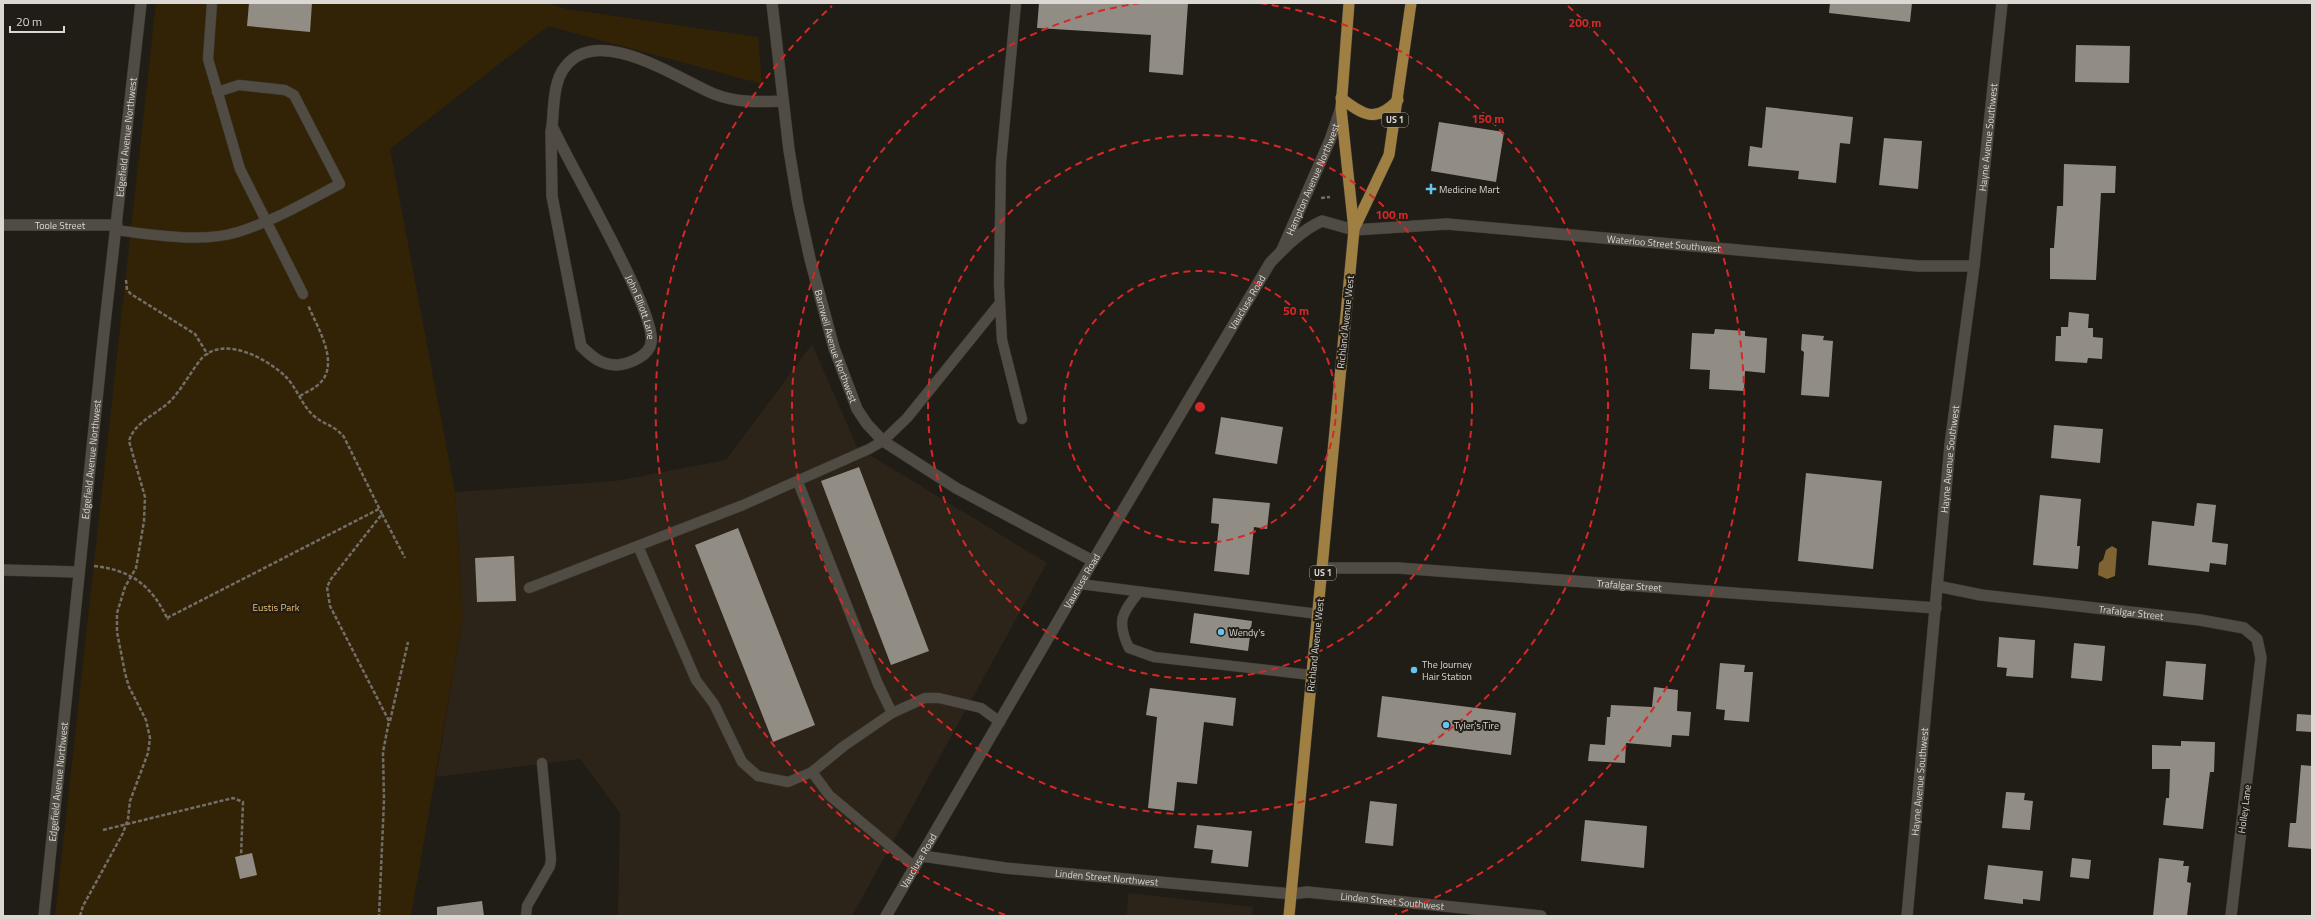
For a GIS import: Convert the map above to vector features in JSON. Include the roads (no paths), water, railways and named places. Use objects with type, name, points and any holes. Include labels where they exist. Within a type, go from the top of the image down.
[{"type":"main road","name":"Richland Avenue West","points":[[1289,916],[1354,230],[1341,103],[1349,3]]},
{"type":"main road","name":"Richland Avenue West","points":[[1354,230],[1389,154],[1412,3]]},
{"type":"main road","points":[[1341,103],[1370,115],[1388,111],[1398,100]]},
{"type":"street","name":"Edgefield Avenue Northwest","points":[[44,916],[141,3]]},
{"type":"street","name":"Barnwell Avenue Northwest","points":[[772,3],[783,100],[798,204],[810,259],[834,348],[858,409],[867,424],[883,441],[956,488],[1093,561]]},
{"type":"street","name":"Hayne Avenue Southwest","points":[[1907,916],[1950,445],[1974,266],[2002,3]]},
{"type":"street","name":"John Elliott Lane","points":[[552,126],[623,264],[648,318],[651,329],[651,344],[644,354],[627,364],[609,365],[593,358],[581,346],[552,196],[552,126],[558,80],[564,67],[576,56],[592,52],[608,51],[628,54],[715,94],[728,98],[754,103],[783,100]]},
{"type":"street","name":"Hampton Avenue Northwest","points":[[1282,250],[1341,103]]},
{"type":"street","name":"Waterloo Street Southwest","points":[[1282,250],[1312,226],[1322,221],[1354,230],[1446,224],[1918,266],[1974,266]]},
{"type":"street","name":"Toole Street","points":[[3,225],[116,227]]},
{"type":"street","name":"Vaucluse Road","points":[[886,916],[1093,561],[1270,263],[1282,250]]},
{"type":"street","points":[[3,570],[80,568]]},
{"type":"street","name":"Trafalgar Street","points":[[1323,568],[1398,568],[1936,608]]},
{"type":"street","name":"Trafalgar Street","points":[[1938,586],[1981,595],[2200,620],[2244,628],[2257,639],[2261,648],[2257,702]]},
{"type":"street","name":"Holley Lane","points":[[2231,916],[2257,702]]},
{"type":"street","name":"Linden Street Northwest","points":[[922,856],[1005,868],[1292,894]]},
{"type":"street","name":"Linden Street Southwest","points":[[1292,894],[1307,892],[1540,916]]},
{"type":"lane","points":[[212,3],[208,59],[240,169],[265,222],[303,294]]},
{"type":"lane","points":[[1016,3],[1001,163],[1000,303],[1002,340],[1022,419]]},
{"type":"lane","points":[[116,227],[166,237],[207,236],[237,232],[265,222],[340,184],[294,96],[285,90],[239,85],[217,92]]},
{"type":"lane","points":[[529,588],[798,482],[883,441],[907,418],[1000,303]]},
{"type":"lane","points":[[798,482],[878,684],[892,713]]},
{"type":"lane","points":[[638,546],[696,680],[714,704],[742,762],[758,776],[788,782],[812,772],[844,746],[892,713],[925,698],[939,698],[981,708],[1000,722]]},
{"type":"lane","points":[[1080,584],[1318,614]]},
{"type":"lane","points":[[1139,592],[1122,612],[1123,634],[1129,648],[1154,657],[1311,675]]},
{"type":"lane","points":[[526,916],[527,906],[550,866],[551,859],[542,763]]},
{"type":"lane","points":[[812,772],[829,795],[915,867]]},
{"type":"place","name":"Medicine Mart","points":[[1431,189]]},
{"type":"place","name":"Wendy's","points":[[1221,632]]},
{"type":"place","name":"The Journey Hair Station","points":[[1414,670]]},
{"type":"place","name":"Tyler's Tire","points":[[1446,725]]},
{"type":"park label","name":"Eustis Park","points":[[276,607]]}]
